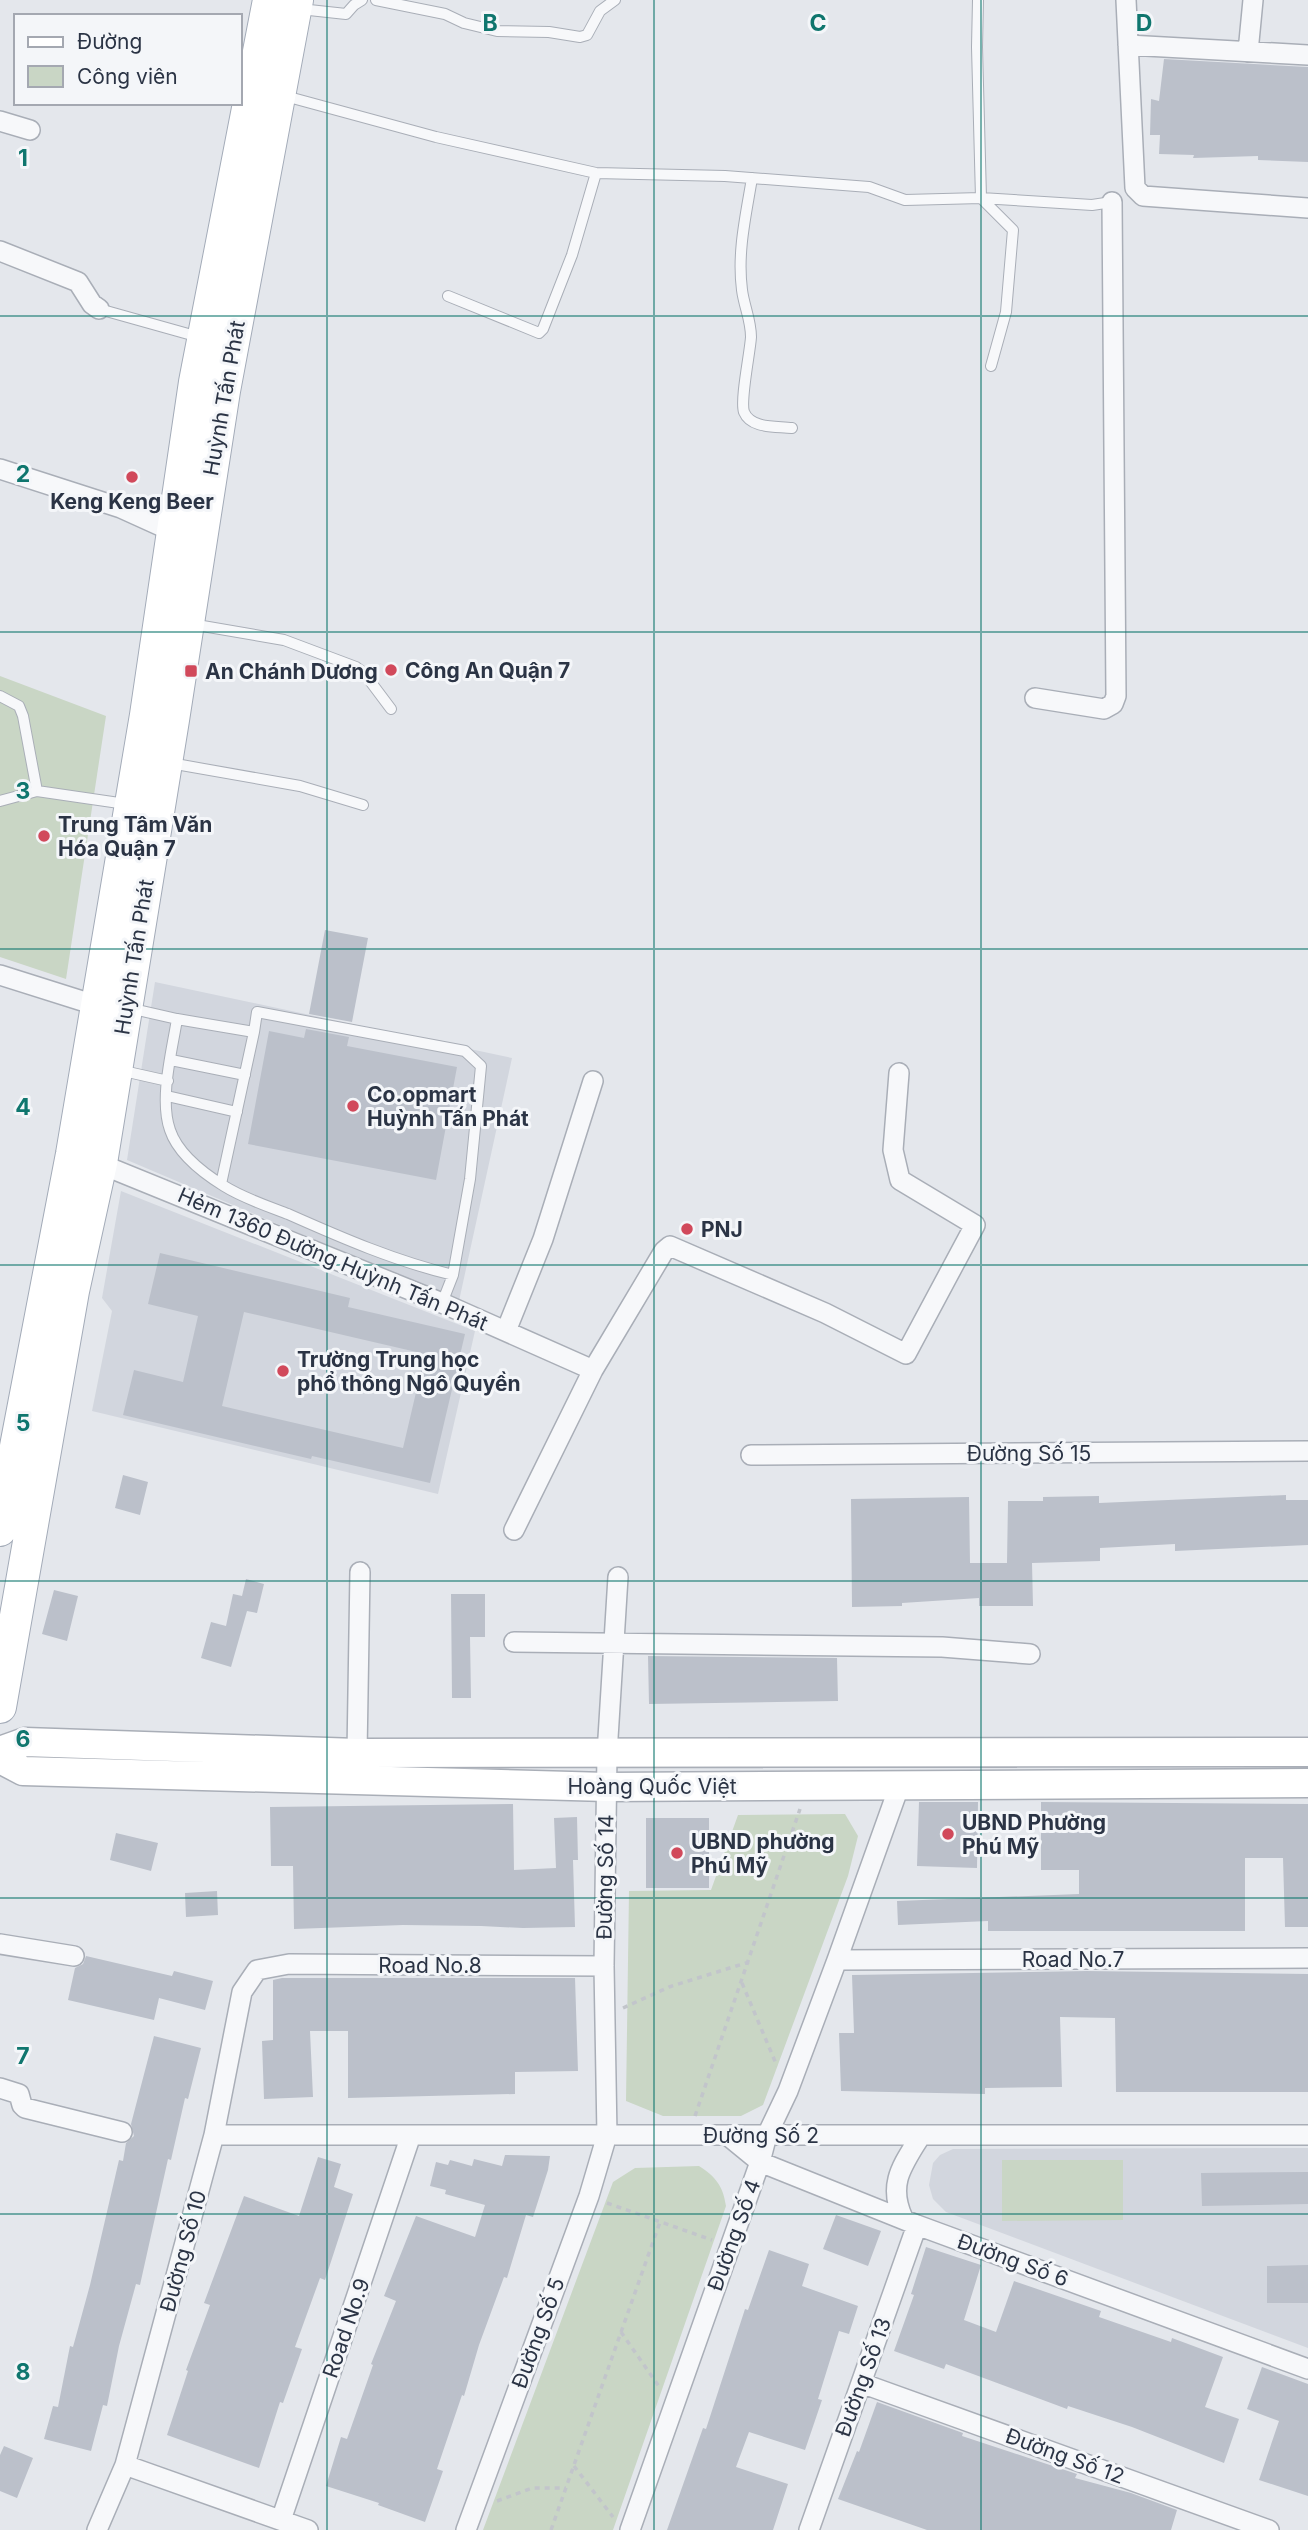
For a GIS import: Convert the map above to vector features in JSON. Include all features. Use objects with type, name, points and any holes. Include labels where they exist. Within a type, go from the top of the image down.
[{"type":"main road","name":"Huỳnh Tấn Phát","points":[[0,1707],[73,1291],[86,1159],[110,1006],[130,805],[203,338],[267,92],[287,3]]},
{"type":"main road","name":"Huỳnh Tấn Phát","points":[[0,1530],[6,1460],[86,1159],[116,1069],[110,1006],[166,762],[267,92]]},
{"type":"main road","name":"Hoàng Quốc Việt","points":[[0,1751],[26,1742],[357,1754],[1308,1752]]},
{"type":"main road","name":"Hoàng Quốc Việt","points":[[0,1759],[23,1772],[607,1787],[1308,1783]]},
{"type":"street","points":[[1126,0],[1135,188],[1143,196],[1308,208]]},
{"type":"street","points":[[1248,52],[1253,0]]},
{"type":"street","points":[[1128,45],[1308,55]]},
{"type":"street","points":[[0,121],[30,130]]},
{"type":"street","points":[[1035,698],[1104,709],[1113,704],[1116,696],[1112,202]]},
{"type":"street","points":[[0,251],[78,282],[92,304],[99,309]]},
{"type":"street","points":[[0,469],[121,508],[174,532]]},
{"type":"street","points":[[0,975],[110,1006]]},
{"type":"street","points":[[514,1530],[593,1370],[664,1251],[670,1246],[825,1313],[906,1354],[975,1225],[900,1180],[893,1150],[900,1073]]},
{"type":"street","points":[[506,1331],[543,1240],[593,1081]]},
{"type":"street","name":"Hẻm 1360 Đường Huỳnh Tấn Phát","points":[[86,1159],[442,1303],[593,1370]]},
{"type":"street","name":"Đường Số 15","points":[[751,1455],[1308,1451]]},
{"type":"street","points":[[357,1754],[360,1572]]},
{"type":"street","name":"Đường Số 14","points":[[607,2135],[604,1966],[607,1754],[618,1577]]},
{"type":"street","points":[[514,1642],[929,1647],[1030,1654]]},
{"type":"street","name":"Đường Số 4","points":[[623,2525],[673,2409],[760,2162],[767,2135],[788,2091],[900,1784]]},
{"type":"street","points":[[0,1944],[74,1956]]},
{"type":"street","name":"Road No.7","points":[[837,1961],[1308,1958]]},
{"type":"street","name":"Road No.8","points":[[257,1970],[289,1964],[604,1966]]},
{"type":"street","name":"Đường Số 10","points":[[97,2530],[125,2465],[214,2135],[242,1992],[257,1970]]},
{"type":"street","points":[[0,2088],[19,2094],[25,2108],[122,2132]]},
{"type":"street","name":"Đường Số 2","points":[[214,2135],[1308,2135]]},
{"type":"street","name":"Road No.9","points":[[281,2520],[411,2135]]},
{"type":"street","name":"Đường Số 5","points":[[469,2522],[589,2196],[607,2135]]},
{"type":"street","name":"Đường Số 6","points":[[727,2135],[760,2162],[1308,2370]]},
{"type":"street","points":[[910,2221],[897,2204],[895,2191],[898,2172],[921,2135]]},
{"type":"street","name":"Đường Số 13","points":[[811,2529],[861,2383],[910,2221]]},
{"type":"street","name":"Đường Số 12","points":[[861,2383],[1269,2530]]},
{"type":"street","points":[[125,2465],[308,2530]]},
{"type":"lane","points":[[287,3],[346,14],[362,0]]},
{"type":"lane","points":[[376,0],[445,14],[464,23],[497,31],[549,32],[580,37],[587,35],[600,11],[615,0]]},
{"type":"lane","points":[[978,0],[981,198],[1013,230],[1006,312],[991,366]]},
{"type":"lane","points":[[267,92],[436,137],[596,173],[752,178],[869,187],[905,200],[981,198],[1091,205],[1112,202]]},
{"type":"lane","points":[[448,296],[534,332],[543,330],[572,255],[596,173]]},
{"type":"lane","points":[[752,178],[740,251],[742,292],[751,334],[749,366],[742,403],[744,413],[757,425],[792,428]]},
{"type":"lane","points":[[99,309],[203,338]]},
{"type":"lane","points":[[188,623],[284,640],[356,667],[364,673],[391,709]]},
{"type":"lane","points":[[0,696],[19,706],[23,716],[37,791]]},
{"type":"lane","points":[[166,762],[300,786],[363,805]]},
{"type":"lane","points":[[0,801],[37,791],[130,805]]},
{"type":"lane","points":[[110,1006],[254,1032]]},
{"type":"lane","points":[[221,1184],[257,1012],[465,1051],[481,1066],[470,1179],[453,1275],[442,1303]]},
{"type":"lane","points":[[177,1019],[166,1115],[170,1133],[191,1160],[221,1184],[323,1230],[409,1264],[453,1275]]},
{"type":"lane","points":[[171,1060],[245,1075]]},
{"type":"lane","points":[[116,1069],[168,1081]]},
{"type":"lane","points":[[167,1096],[237,1112]]},
{"type":"path","points":[[688,2135],[742,1983],[807,1785]]},
{"type":"path","points":[[605,2016],[669,1987],[749,1962]]},
{"type":"path","points":[[742,1983],[788,2091]]},
{"type":"path","points":[[589,2196],[730,2247]]},
{"type":"path","points":[[551,2530],[660,2222]]},
{"type":"path","points":[[621,2332],[647,2366],[673,2409]]},
{"type":"path","points":[[574,2466],[623,2525]]},
{"type":"path","points":[[469,2522],[511,2494],[532,2488],[566,2488]]},
{"type":"shaded area","name":"Co.opmart Huỳnh Tấn Phát","points":[[155,982],[512,1058],[459,1301],[127,1160]]},
{"type":"shaded area","name":"Trường Trung học phổ thông Ngô Quyền","points":[[121,1191],[475,1331],[438,1494],[92,1411],[112,1311],[102,1298]]},
{"type":"shaded area","points":[[1308,2148],[1308,2348],[946,2212],[933,2199],[929,2185],[933,2163],[940,2155],[953,2149]]},
{"type":"green space","name":"Trung Tâm Văn Hóa Quận 7","points":[[0,676],[106,716],[66,979],[0,957]]},
{"type":"green space","points":[[845,1814],[858,1836],[848,1876],[763,2105],[741,2116],[663,2116],[626,2101],[629,1891],[711,1890],[738,1815]]},
{"type":"green space","points":[[1002,2160],[1123,2160],[1123,2220],[1002,2221]]},
{"type":"green space","points":[[699,2166],[718,2183],[726,2206],[613,2530],[483,2530],[613,2182],[635,2168]]},
{"type":"building","points":[[1164,59],[1308,67],[1308,162],[1258,160],[1258,156],[1193,158],[1194,155],[1159,154],[1160,135],[1150,135],[1151,99],[1159,101]]},
{"type":"building","points":[[325,930],[368,938],[352,1022],[309,1014]]},
{"type":"building","name":"Co.opmart Huỳnh Tấn Phát","points":[[306,1029],[349,1037],[347,1046],[457,1067],[436,1180],[248,1144],[269,1031],[304,1038]]},
{"type":"building","points":[[160,1253],[350,1298],[348,1307],[465,1334],[430,1483],[312,1456],[311,1459],[123,1415],[134,1370],[183,1382],[198,1316],[148,1304]],"holes":[[[244,1312],[425,1354],[403,1448],[222,1406]]]},
{"type":"building","points":[[123,1475],[148,1482],[140,1515],[115,1508]]},
{"type":"building","points":[[1286,1495],[1286,1500],[1308,1500],[1308,1545],[1175,1551],[1175,1544],[1100,1548],[1100,1561],[1032,1563],[1033,1606],[979,1606],[979,1598],[902,1603],[902,1606],[852,1607],[851,1499],[969,1497],[970,1563],[1007,1563],[1008,1501],[1099,1496],[1099,1503]]},
{"type":"building","points":[[246,1579],[264,1584],[257,1613],[247,1611],[231,1667],[201,1658],[211,1622],[226,1626],[233,1594],[242,1596]]},
{"type":"building","points":[[54,1590],[78,1596],[67,1641],[42,1634]]},
{"type":"building","points":[[451,1594],[485,1594],[485,1637],[470,1637],[471,1698],[452,1698]]},
{"type":"building","points":[[648,1656],[837,1658],[838,1701],[649,1704]]},
{"type":"building","name":"UBND Phường Phú Mỹ","points":[[919,1802],[978,1802],[977,1868],[917,1866]]},
{"type":"building","points":[[1041,1802],[1308,1804],[1308,1927],[1285,1927],[1283,1858],[1245,1858],[1245,1931],[988,1931],[988,1921],[898,1925],[897,1901],[1079,1894],[1079,1870],[1041,1870]]},
{"type":"building","points":[[513,1804],[514,1870],[556,1868],[554,1818],[577,1817],[578,1860],[573,1860],[575,1927],[403,1925],[294,1929],[293,1866],[271,1866],[270,1807]]},
{"type":"building","name":"UBND phường Phú Mỹ","points":[[646,1818],[709,1818],[709,1888],[646,1888]]},
{"type":"building","points":[[116,1833],[158,1843],[151,1871],[110,1860]]},
{"type":"building","points":[[217,1891],[218,1915],[186,1917],[185,1893]]},
{"type":"building","points":[[86,1956],[172,1976],[174,1971],[213,1981],[205,2010],[159,1998],[154,2020],[68,2000],[75,1968],[83,1964]]},
{"type":"building","points":[[1087,1971],[1308,1974],[1308,2092],[1116,2092],[1115,2018],[1060,2017],[1062,2087],[985,2088],[985,2094],[841,2091],[839,2033],[854,2033],[852,1975]]},
{"type":"building","points":[[575,1978],[578,2071],[515,2072],[515,2094],[348,2098],[348,2031],[310,2031],[313,2097],[264,2099],[262,2041],[273,2040],[273,1980]]},
{"type":"building","points":[[154,2036],[201,2048],[188,2099],[185,2098],[171,2160],[168,2159],[140,2285],[136,2284],[119,2346],[107,2406],[103,2405],[91,2451],[44,2439],[53,2406],[58,2407],[70,2346],[73,2347],[90,2285],[119,2160],[123,2161],[126,2143],[134,2136],[131,2124]]},
{"type":"building","points":[[505,2155],[550,2156],[548,2170],[533,2217],[526,2215],[507,2278],[504,2277],[479,2345],[464,2396],[462,2395],[437,2469],[443,2471],[425,2522],[378,2505],[379,2503],[326,2486],[341,2437],[347,2439],[373,2365],[371,2364],[396,2301],[384,2296],[416,2216],[475,2237],[485,2205],[445,2194],[446,2190],[430,2186],[436,2162],[448,2165],[450,2160],[472,2166],[474,2159],[502,2166]]},
{"type":"building","points":[[318,2157],[341,2164],[334,2187],[353,2194],[325,2280],[320,2278],[295,2347],[302,2349],[283,2403],[280,2402],[259,2468],[167,2435],[188,2371],[186,2370],[210,2305],[204,2303],[244,2196],[299,2216]]},
{"type":"building","points":[[1308,2172],[1308,2204],[1202,2206],[1201,2173]]},
{"type":"building","points":[[836,2215],[881,2231],[868,2266],[823,2249]]},
{"type":"building","points":[[926,2247],[981,2265],[964,2320],[996,2332],[1014,2281],[1101,2311],[1099,2317],[1171,2342],[1172,2338],[1223,2357],[1205,2407],[1239,2419],[1224,2463],[1132,2427],[1068,2406],[1067,2409],[946,2364],[944,2369],[894,2351],[914,2295],[911,2294]]},
{"type":"building","points":[[769,2250],[809,2264],[802,2286],[858,2306],[849,2334],[839,2331],[818,2399],[822,2400],[805,2450],[749,2432],[736,2467],[788,2484],[773,2530],[667,2530],[703,2428],[706,2429],[745,2309],[748,2310]]},
{"type":"building","points":[[1308,2265],[1308,2303],[1267,2303],[1267,2266]]},
{"type":"building","points":[[1262,2367],[1308,2384],[1308,2496],[1259,2480],[1279,2421],[1247,2409]]},
{"type":"building","points":[[877,2402],[963,2433],[962,2436],[1077,2474],[1075,2478],[1131,2493],[1177,2510],[1171,2530],[927,2530],[838,2499]]},
{"type":"building","points":[[4,2446],[33,2458],[17,2498],[0,2491],[0,2455]]},
{"type":"place","name":"Keng Keng Beer","points":[[132,477]]},
{"type":"place","name":"Công An Quận 7","points":[[391,670]]},
{"type":"place","name":"An Chánh Dương","points":[[191,671]]},
{"type":"place","name":"Trung Tâm Văn Hóa Quận 7","points":[[44,836]]},
{"type":"place","name":"Co.opmart Huỳnh Tấn Phát","points":[[353,1106]]},
{"type":"place","name":"PNJ","points":[[687,1229]]},
{"type":"place","name":"Trường Trung học phổ thông Ngô Quyền","points":[[283,1371]]},
{"type":"place","name":"UBND Phường Phú Mỹ","points":[[948,1834]]},
{"type":"place","name":"UBND phường Phú Mỹ","points":[[677,1853]]}]
